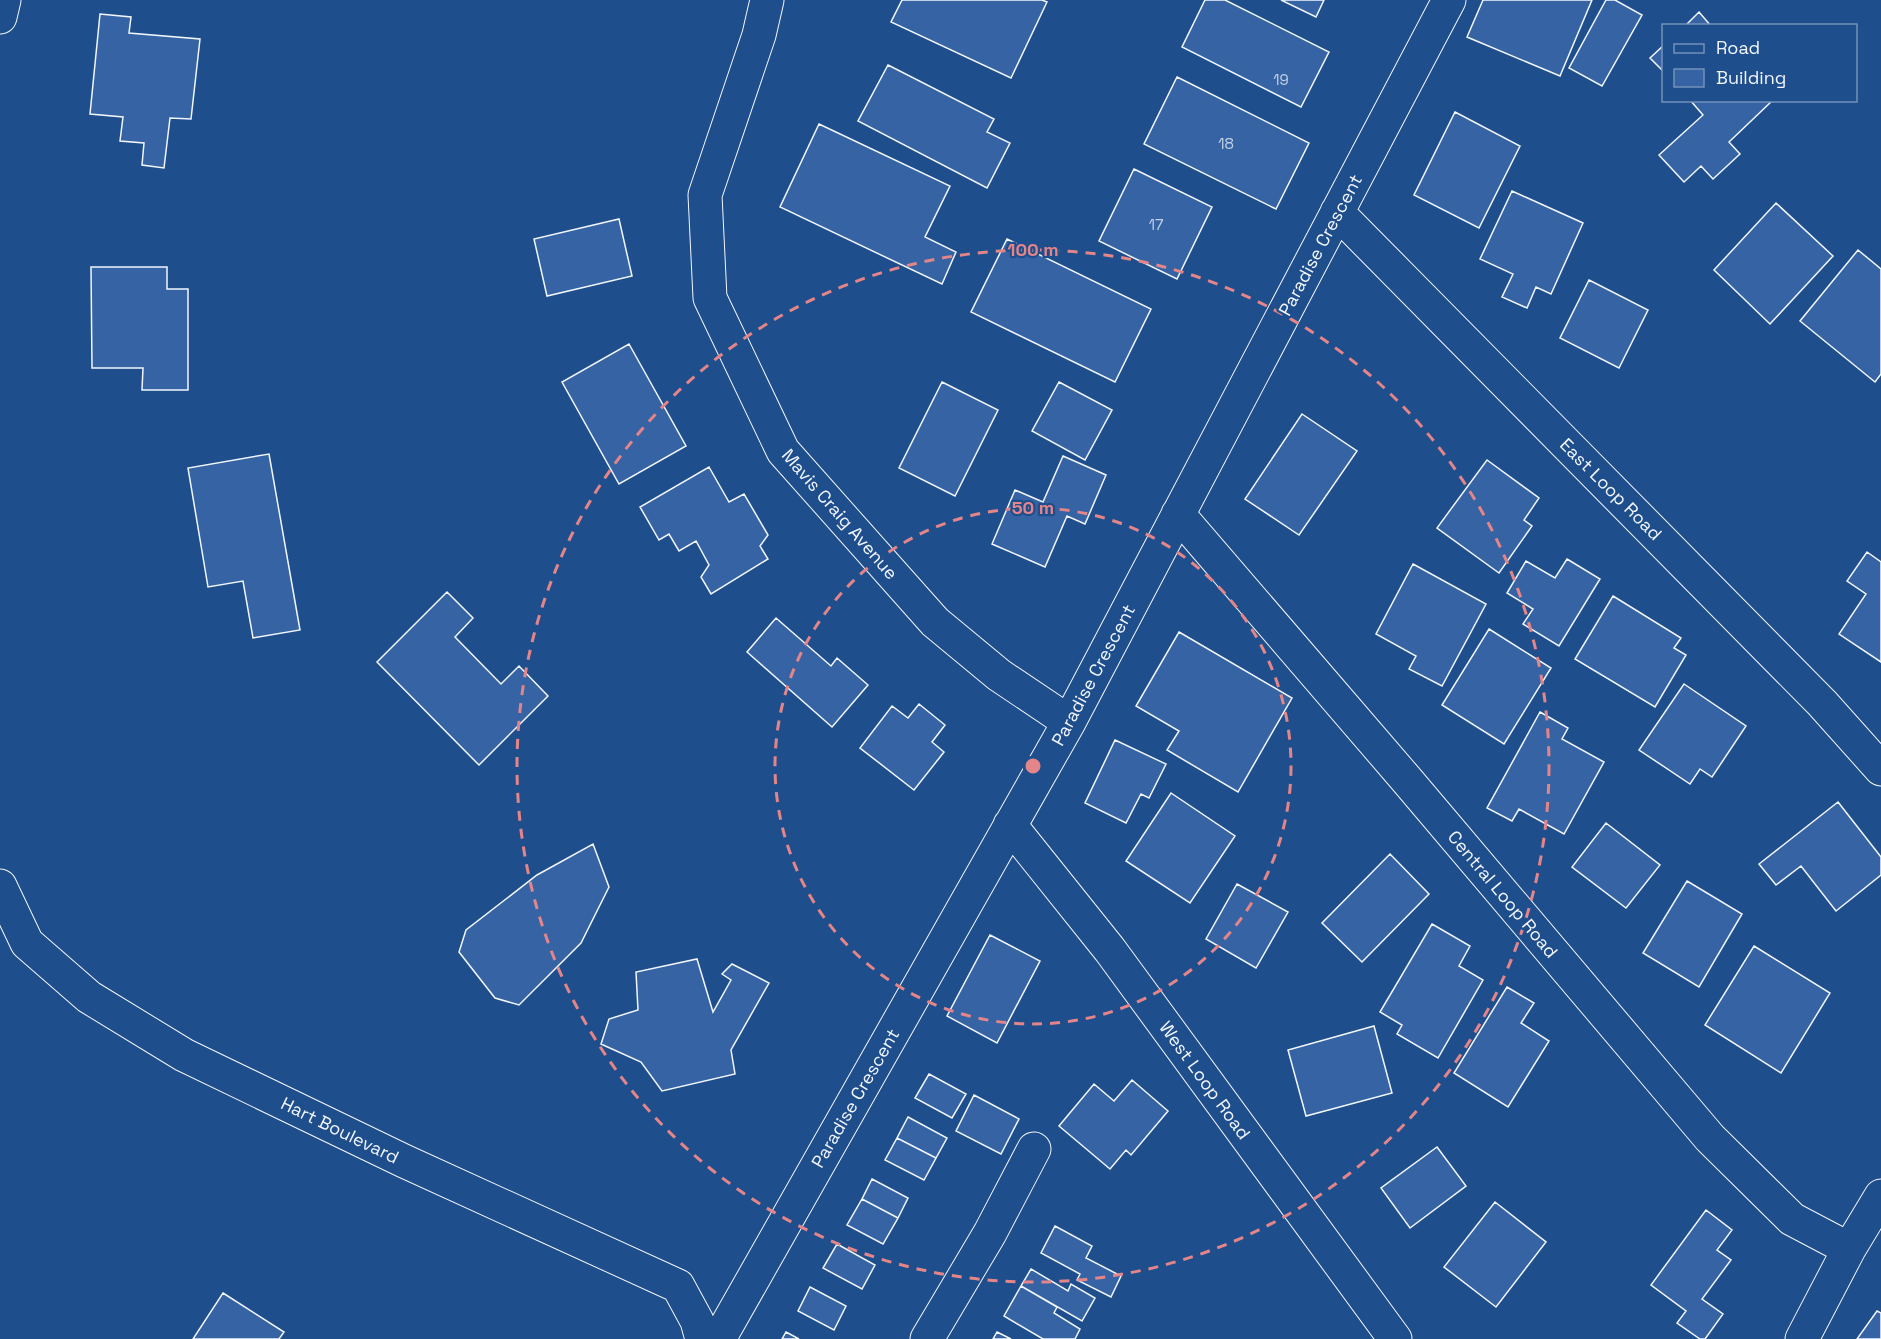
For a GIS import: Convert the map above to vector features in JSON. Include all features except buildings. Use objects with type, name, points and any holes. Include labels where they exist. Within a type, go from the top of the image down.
[{"type":"street","points":[[0,17],[4,0]]},
{"type":"street","name":"Mavis Craig Avenue","points":[[766,0],[759,35],[705,195],[710,298],[783,451],[935,622],[999,675],[1069,722]]},
{"type":"street","name":"Paradise Crescent","points":[[718,1339],[1069,722],[1449,0]]},
{"type":"street","name":"East Loop Road","points":[[1337,212],[1822,703],[1881,769]]},
{"type":"street","name":"Central Loop Road","points":[[1178,514],[1710,1138],[1792,1219],[1849,1249]]},
{"type":"street","name":"West Loop Road","points":[[1010,825],[1110,950],[1395,1339]]},
{"type":"street","name":"Hart Boulevard","points":[[0,886],[27,943],[89,997],[184,1055],[404,1161],[678,1286],[697,1322],[702,1339]]},
{"type":"street","points":[[927,1339],[990,1233],[1034,1149]]},
{"type":"street","points":[[1802,1339],[1849,1249],[1881,1196]]}]
